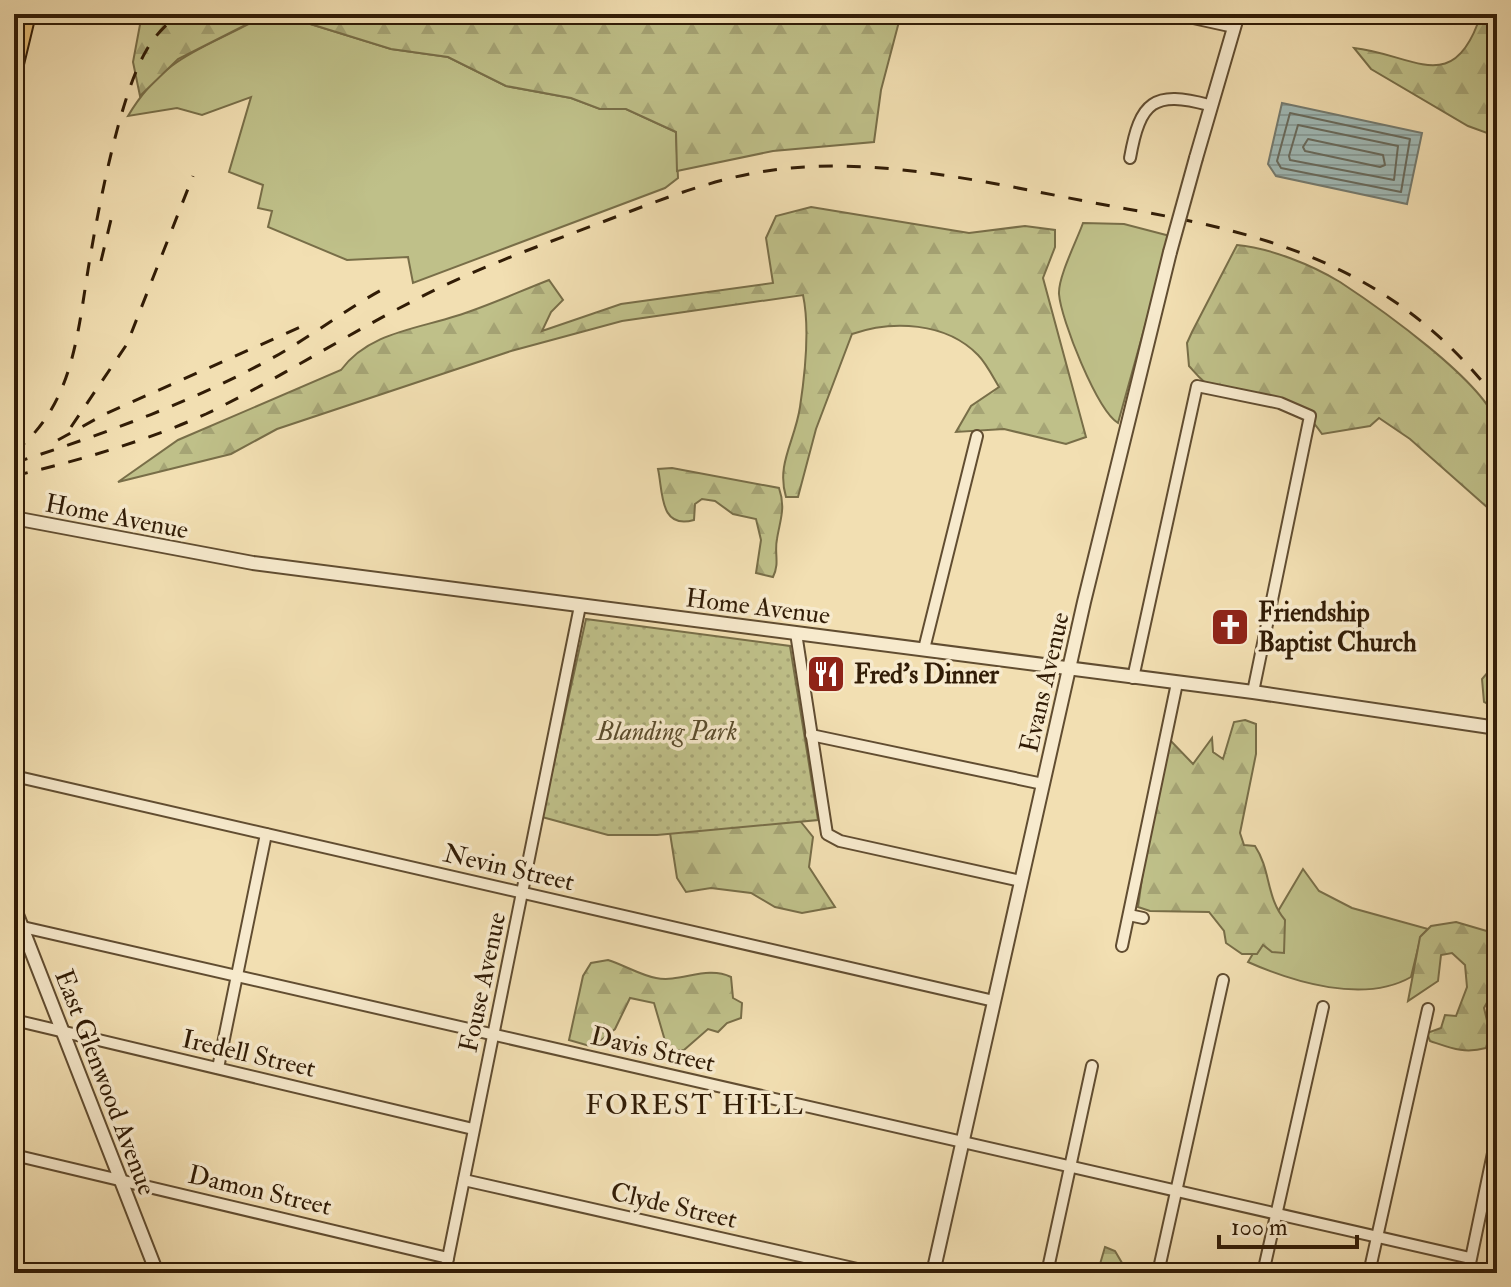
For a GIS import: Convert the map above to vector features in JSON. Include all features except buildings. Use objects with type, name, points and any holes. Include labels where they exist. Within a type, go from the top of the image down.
[{"type":"main road","points":[[14,68],[27,14]]},
{"type":"street","points":[[1175,14],[1236,20]]},
{"type":"street","name":"Evans Avenue","points":[[933,1273],[1069,669],[1154,313],[1209,105],[1236,20]]},
{"type":"street","points":[[1130,158],[1135,133],[1158,100],[1174,95],[1209,105]]},
{"type":"street","points":[[1133,678],[1197,386],[1280,403],[1310,416],[1253,692]]},
{"type":"street","points":[[924,649],[977,436]]},
{"type":"street","name":"Home Avenue","points":[[14,518],[253,563],[1253,692],[1497,728]]},
{"type":"street","name":"Fouse Avenue","points":[[445,1273],[580,606]]},
{"type":"street","points":[[796,633],[827,834],[834,839],[1021,881]]},
{"type":"street","points":[[1122,946],[1177,683]]},
{"type":"street","points":[[811,735],[1043,784]]},
{"type":"street","name":"Nevin Street","points":[[14,776],[994,1001]]},
{"type":"street","points":[[218,1068],[266,834]]},
{"type":"street","name":"East Glenwood Avenue","points":[[14,907],[18,926],[63,1031],[157,1273]]},
{"type":"street","points":[[1129,915],[1143,918]]},
{"type":"street","name":"Davis Street","points":[[18,926],[1470,1258]]},
{"type":"street","points":[[1158,1273],[1223,980]]},
{"type":"street","points":[[1263,1273],[1323,1007]]},
{"type":"street","points":[[1369,1273],[1428,1009]]},
{"type":"street","name":"Iredell Street","points":[[14,1020],[473,1129]]},
{"type":"street","points":[[1047,1273],[1092,1066]]},
{"type":"street","points":[[1468,1273],[1497,1134]]},
{"type":"street","name":"Damon Street","points":[[14,1155],[448,1258]]},
{"type":"street","name":"Clyde Street","points":[[464,1180],[875,1273]]},
{"type":"green space","points":[[142,14],[267,14],[178,59],[140,96],[133,62]]},
{"type":"green space","points":[[267,14],[278,14],[391,49],[448,57],[506,86],[571,98],[600,109],[626,109],[676,132],[678,178],[665,188],[413,283],[408,257],[347,260],[268,227],[272,211],[258,208],[263,185],[229,172],[251,97],[202,115],[177,108],[128,116],[158,78],[173,65]]},
{"type":"green space","points":[[278,14],[901,14],[881,90],[874,142],[773,151],[677,171],[676,132],[626,109],[600,109],[571,98],[506,86],[448,57],[391,49]]},
{"type":"green space","points":[[1481,14],[1497,14],[1497,131],[1487,133],[1468,126],[1371,69],[1354,48],[1430,65],[1445,64],[1458,56],[1470,40]]},
{"type":"green space","points":[[811,207],[969,233],[1025,226],[1055,230],[1055,247],[1043,278],[1086,437],[1066,444],[1004,429],[956,432],[971,406],[999,387],[981,358],[965,344],[935,330],[901,326],[868,330],[852,334],[816,429],[798,497],[786,497],[783,474],[798,419],[805,366],[803,295],[622,321],[511,351],[277,429],[231,454],[118,482],[178,440],[341,370],[352,358],[379,340],[468,312],[549,280],[563,300],[551,312],[542,331],[621,304],[773,283],[766,238],[776,216]]},
{"type":"green space","points":[[1083,223],[1124,224],[1170,236],[1118,423],[1100,401],[1081,363],[1061,306],[1059,287]]},
{"type":"green space","points":[[1237,245],[1290,258],[1340,282],[1428,347],[1473,388],[1497,424],[1497,516],[1410,439],[1379,418],[1370,426],[1322,434],[1310,418],[1285,401],[1273,396],[1212,386],[1199,378],[1189,366],[1187,343]]},
{"type":"green space","points":[[672,468],[779,488],[782,508],[773,577],[756,573],[761,540],[756,519],[733,514],[715,501],[702,499],[695,504],[694,520],[683,522],[669,514],[662,497],[658,469]]},
{"type":"green space","name":"Blanding Park","points":[[586,619],[790,646],[818,820],[657,835],[608,835],[542,817]]},
{"type":"green space","points":[[1488,672],[1497,683],[1497,709],[1484,702],[1482,679]]},
{"type":"green space","points":[[1245,720],[1256,724],[1256,754],[1240,833],[1244,845],[1255,846],[1260,855],[1275,903],[1285,920],[1284,953],[1272,952],[1263,945],[1257,954],[1242,954],[1226,943],[1224,931],[1209,912],[1150,911],[1138,907],[1147,842],[1170,740],[1193,764],[1212,738],[1213,752],[1223,759],[1234,722]]},
{"type":"green space","points":[[797,817],[813,837],[809,867],[835,907],[802,913],[775,907],[751,893],[711,888],[686,892],[677,878],[670,833]]},
{"type":"green space","points":[[1303,869],[1319,891],[1352,908],[1428,929],[1421,936],[1411,977],[1372,989],[1329,987],[1286,977],[1248,962]]},
{"type":"green space","points":[[1456,922],[1497,934],[1497,967],[1491,967],[1489,983],[1497,985],[1497,1001],[1489,999],[1484,1008],[1490,1033],[1486,1048],[1478,1050],[1464,1050],[1430,1041],[1427,1033],[1441,1028],[1445,1015],[1456,1016],[1467,987],[1465,965],[1452,953],[1441,955],[1438,981],[1408,1001],[1420,937],[1431,926]]},
{"type":"green space","points":[[608,960],[656,978],[703,973],[731,977],[733,998],[742,1003],[741,1018],[727,1023],[718,1032],[708,1029],[684,1050],[668,1051],[654,1003],[630,998],[615,1029],[593,1047],[569,1040],[583,976],[591,963]]},
{"type":"green space","points":[[1105,1247],[1115,1251],[1122,1263],[1119,1273],[1087,1273],[1098,1271]]},
{"type":"water","points":[[1282,103],[1422,133],[1407,204],[1276,176],[1268,164]]},
{"type":"railway","points":[[14,452],[48,414],[69,370],[118,126],[136,71],[149,46],[178,14]]},
{"type":"railway","points":[[14,476],[112,450],[206,414],[419,298],[511,257],[696,188],[743,175],[791,168],[874,168],[960,178],[1183,219],[1285,247],[1332,266],[1377,290],[1419,320],[1459,356],[1497,400]]},
{"type":"railway","points":[[71,427],[127,344],[193,176]]},
{"type":"railway","points":[[101,261],[114,207]]},
{"type":"railway","points":[[14,463],[142,418],[235,378],[385,288]]},
{"type":"railway","points":[[58,440],[105,414],[305,325]]},
{"type":"place","name":"Friendship Baptist Church","points":[[1230,627]]},
{"type":"place","name":"Fred's Dinner","points":[[826,674]]},
{"type":"district","name":"FOREST HILL","points":[[695,1104]]}]
